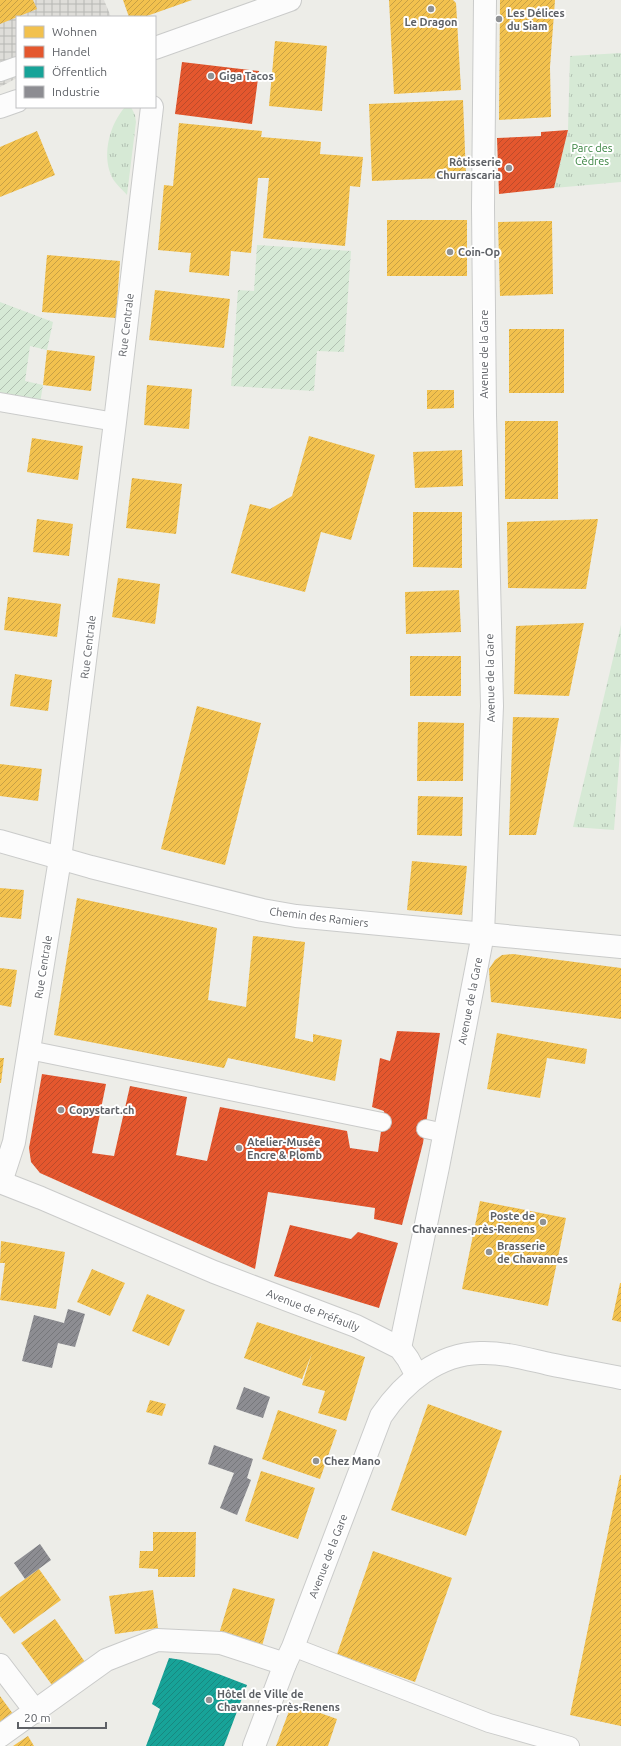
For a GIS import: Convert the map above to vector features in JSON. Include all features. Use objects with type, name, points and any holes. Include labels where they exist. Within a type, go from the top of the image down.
[{"type":"street","points":[[156,48],[290,0]]},
{"type":"street","name":"Avenue de la Gare","points":[[400,1348],[435,1131],[483,934],[492,706],[484,399],[484,0]]},
{"type":"street","points":[[0,107],[16,101]]},
{"type":"street","name":"Rue Centrale","points":[[0,1182],[14,1142],[60,859],[115,422],[152,108]]},
{"type":"street","name":"Chemin des Ramiers","points":[[0,841],[60,859],[262,910],[296,916],[621,947]]},
{"type":"street","name":"Avenue de Préfaully","points":[[0,1182],[214,1272],[356,1326],[400,1348]]},
{"type":"street","points":[[400,1348],[417,1376],[446,1360],[481,1353],[514,1356],[621,1378]]},
{"type":"street","name":"Avenue de la Gare","points":[[254,1746],[382,1416],[392,1400],[417,1376]]},
{"type":"street","points":[[0,1736],[36,1712],[106,1660],[157,1640],[221,1643],[289,1655]]},
{"type":"street","points":[[0,1665],[36,1712]]},
{"type":"lane","points":[[0,72],[16,66]]},
{"type":"lane","points":[[0,402],[115,422]]},
{"type":"lane","points":[[29,1050],[382,1122]]},
{"type":"lane","points":[[289,1655],[489,1723],[570,1746]]},
{"type":"shaded area","points":[[0,0],[104,0],[111,16],[16,16],[16,79],[0,87]]},
{"type":"green space","name":"Parc des Cèdres","points":[[621,53],[621,182],[554,188],[568,130],[570,56]]},
{"type":"green space","points":[[124,108],[132,108],[136,122],[127,195],[112,178],[107,157],[109,139],[115,122]]},
{"type":"green space","points":[[257,245],[351,251],[344,352],[317,351],[314,391],[231,386],[238,290],[254,291]]},
{"type":"green space","points":[[0,302],[53,322],[47,350],[30,346],[25,381],[43,385],[40,403],[0,395]]},
{"type":"green space","points":[[621,625],[621,739],[614,830],[573,827]]},
{"type":"building: Wohnen","points":[[0,0],[33,0],[37,9],[16,16],[16,18],[0,24]]},
{"type":"building: Wohnen","points":[[123,0],[192,0],[147,16],[129,16]]},
{"type":"building: Wohnen","points":[[389,0],[453,0],[456,3],[461,90],[394,94]]},
{"type":"building: Wohnen","points":[[500,0],[555,0],[550,67],[551,117],[499,120]]},
{"type":"building: Wohnen","points":[[275,41],[327,46],[322,111],[269,106]]},
{"type":"building: Wohnen","points":[[463,100],[466,177],[372,181],[369,104]]},
{"type":"building: Wohnen","points":[[179,123],[262,131],[261,137],[321,142],[320,154],[363,157],[360,187],[350,186],[345,246],[263,238],[269,178],[258,178],[251,253],[231,251],[229,276],[189,272],[191,253],[158,250],[164,185],[173,186]]},
{"type":"building: Wohnen","points":[[37,131],[55,175],[0,197],[0,147]]},
{"type":"building: Wohnen","points":[[387,220],[467,220],[467,276],[387,276]]},
{"type":"building: Wohnen","points":[[552,221],[553,294],[500,296],[498,222]]},
{"type":"building: Wohnen","points":[[47,255],[120,261],[116,318],[42,312]]},
{"type":"building: Wohnen","points":[[155,290],[230,299],[224,348],[149,340]]},
{"type":"building: Wohnen","points":[[509,329],[564,329],[564,393],[509,393]]},
{"type":"building: Wohnen","points":[[47,350],[95,356],[91,391],[43,385]]},
{"type":"building: Wohnen","points":[[147,385],[192,389],[189,429],[144,425]]},
{"type":"building: Wohnen","points":[[427,390],[454,390],[454,408],[427,409]]},
{"type":"building: Wohnen","points":[[505,421],[558,421],[558,499],[505,499]]},
{"type":"building: Wohnen","points":[[309,436],[375,455],[351,540],[321,532],[305,592],[231,573],[250,504],[270,509],[292,496]]},
{"type":"building: Wohnen","points":[[32,438],[83,446],[78,480],[27,472]]},
{"type":"building: Wohnen","points":[[462,450],[463,486],[415,488],[413,452]]},
{"type":"building: Wohnen","points":[[132,478],[182,484],[176,534],[126,528]]},
{"type":"building: Wohnen","points":[[413,512],[462,512],[462,568],[413,567]]},
{"type":"building: Wohnen","points":[[37,519],[73,524],[69,556],[33,552]]},
{"type":"building: Wohnen","points":[[598,519],[586,589],[508,588],[507,522]]},
{"type":"building: Wohnen","points":[[118,578],[160,584],[155,624],[112,617]]},
{"type":"building: Wohnen","points":[[459,590],[461,632],[406,634],[405,592]]},
{"type":"building: Wohnen","points":[[8,597],[61,604],[57,637],[4,630]]},
{"type":"building: Wohnen","points":[[584,623],[569,696],[514,694],[516,626]]},
{"type":"building: Wohnen","points":[[410,656],[461,656],[461,696],[410,696]]},
{"type":"building: Wohnen","points":[[15,674],[52,680],[48,711],[10,706]]},
{"type":"building: Wohnen","points":[[197,706],[261,723],[225,865],[161,849]]},
{"type":"building: Wohnen","points":[[513,717],[559,718],[536,835],[509,835]]},
{"type":"building: Wohnen","points":[[418,722],[464,723],[463,781],[417,781]]},
{"type":"building: Wohnen","points":[[0,764],[42,769],[38,801],[0,796]]},
{"type":"building: Wohnen","points":[[418,796],[463,797],[462,836],[417,835]]},
{"type":"building: Wohnen","points":[[412,861],[467,866],[462,915],[407,910]]},
{"type":"building: Wohnen","points":[[0,888],[24,890],[21,919],[0,917]]},
{"type":"building: Wohnen","points":[[77,898],[217,928],[208,1000],[246,1007],[253,936],[305,942],[295,1038],[313,1042],[313,1034],[342,1040],[335,1081],[228,1058],[224,1068],[54,1035]]},
{"type":"building: Wohnen","points":[[513,954],[621,968],[621,1019],[491,1002],[489,969],[495,960],[502,955]]},
{"type":"building: Wohnen","points":[[0,968],[17,970],[11,1007],[0,1005]]},
{"type":"building: Wohnen","points":[[497,1033],[587,1049],[585,1064],[547,1058],[540,1098],[487,1089]]},
{"type":"building: Wohnen","points":[[0,1058],[4,1058],[1,1083],[0,1083]]},
{"type":"building: Wohnen","points":[[480,1201],[566,1218],[548,1306],[462,1289]]},
{"type":"building: Wohnen","points":[[1,1241],[65,1252],[56,1309],[0,1300],[5,1263],[0,1263]]},
{"type":"building: Wohnen","points":[[92,1269],[125,1283],[110,1316],[77,1302]]},
{"type":"building: Wohnen","points":[[621,1283],[621,1322],[612,1320]]},
{"type":"building: Wohnen","points":[[147,1294],[185,1310],[169,1346],[132,1331]]},
{"type":"building: Wohnen","points":[[257,1322],[365,1357],[346,1421],[318,1413],[325,1391],[302,1385],[312,1353],[302,1379],[244,1358]]},
{"type":"building: Wohnen","points":[[150,1400],[166,1404],[162,1416],[146,1412]]},
{"type":"building: Wohnen","points":[[428,1404],[502,1431],[466,1536],[391,1510]]},
{"type":"building: Wohnen","points":[[278,1410],[337,1430],[320,1479],[262,1459]]},
{"type":"building: Wohnen","points":[[261,1471],[315,1488],[298,1539],[245,1521]]},
{"type":"building: Wohnen","points":[[621,1475],[621,1726],[570,1715]]},
{"type":"building: Wohnen","points":[[153,1532],[196,1532],[195,1577],[158,1577],[158,1569],[139,1568],[140,1551],[153,1551]]},
{"type":"building: Wohnen","points":[[373,1551],[452,1578],[415,1682],[337,1654]]},
{"type":"building: Wohnen","points":[[39,1569],[61,1600],[14,1634],[0,1616],[0,1597]]},
{"type":"building: Wohnen","points":[[233,1588],[275,1599],[262,1646],[219,1634]]},
{"type":"building: Wohnen","points":[[153,1590],[158,1628],[115,1634],[109,1596]]},
{"type":"building: Wohnen","points":[[55,1619],[85,1662],[52,1685],[21,1643]]},
{"type":"building: Wohnen","points":[[0,1696],[13,1714],[0,1723]]},
{"type":"building: Wohnen","points":[[292,1703],[337,1719],[328,1746],[276,1746]]},
{"type":"building: Wohnen","points":[[28,1736],[34,1746],[13,1746]]},
{"type":"building: Handel","points":[[182,62],[259,71],[252,124],[175,114]]},
{"type":"building: Handel","points":[[568,130],[554,188],[499,194],[497,138],[541,136],[541,132]]},
{"type":"building: Handel","points":[[397,1031],[440,1033],[423,1143],[402,1225],[374,1219],[375,1208],[268,1192],[255,1269],[40,1173],[31,1162],[29,1148],[42,1074],[106,1084],[92,1153],[114,1156],[130,1086],[187,1097],[176,1155],[207,1161],[220,1107],[347,1131],[350,1148],[378,1152],[384,1111],[372,1107],[380,1058],[390,1061]]},
{"type":"building: Handel","points":[[290,1225],[351,1239],[358,1232],[398,1243],[379,1308],[274,1276]]},
{"type":"building: Öffentlich","points":[[169,1658],[182,1660],[247,1685],[224,1746],[146,1746],[160,1709],[152,1704]]},
{"type":"building: Industrie","points":[[68,1309],[85,1314],[75,1347],[58,1343],[52,1368],[22,1361],[34,1315],[64,1323]]},
{"type":"building: Industrie","points":[[244,1387],[270,1397],[263,1418],[236,1409]]},
{"type":"building: Industrie","points":[[214,1445],[253,1459],[247,1478],[251,1480],[237,1515],[220,1508],[234,1473],[208,1464]]},
{"type":"building: Industrie","points":[[40,1544],[51,1560],[25,1579],[14,1563]]},
{"type":"place","name":"Le Dragon","points":[[431,9]]},
{"type":"place","name":"Les Délices du Siam","points":[[499,19]]},
{"type":"place","name":"Giga Tacos","points":[[211,76]]},
{"type":"place","name":"Rôtisserie Churrascaria","points":[[509,168]]},
{"type":"place","name":"Coin-Op","points":[[450,252]]},
{"type":"place","name":"Copystart.ch","points":[[61,1110]]},
{"type":"place","name":"Atelier-Musée Encre & Plomb","points":[[239,1148]]},
{"type":"place","name":"Poste de Chavannes-près-Renens","points":[[543,1222]]},
{"type":"place","name":"Brasserie de Chavannes","points":[[489,1252]]},
{"type":"place","name":"Chez Mano","points":[[316,1461]]},
{"type":"place","name":"Hôtel de Ville de Chavannes-près-Renens","points":[[209,1700]]}]
